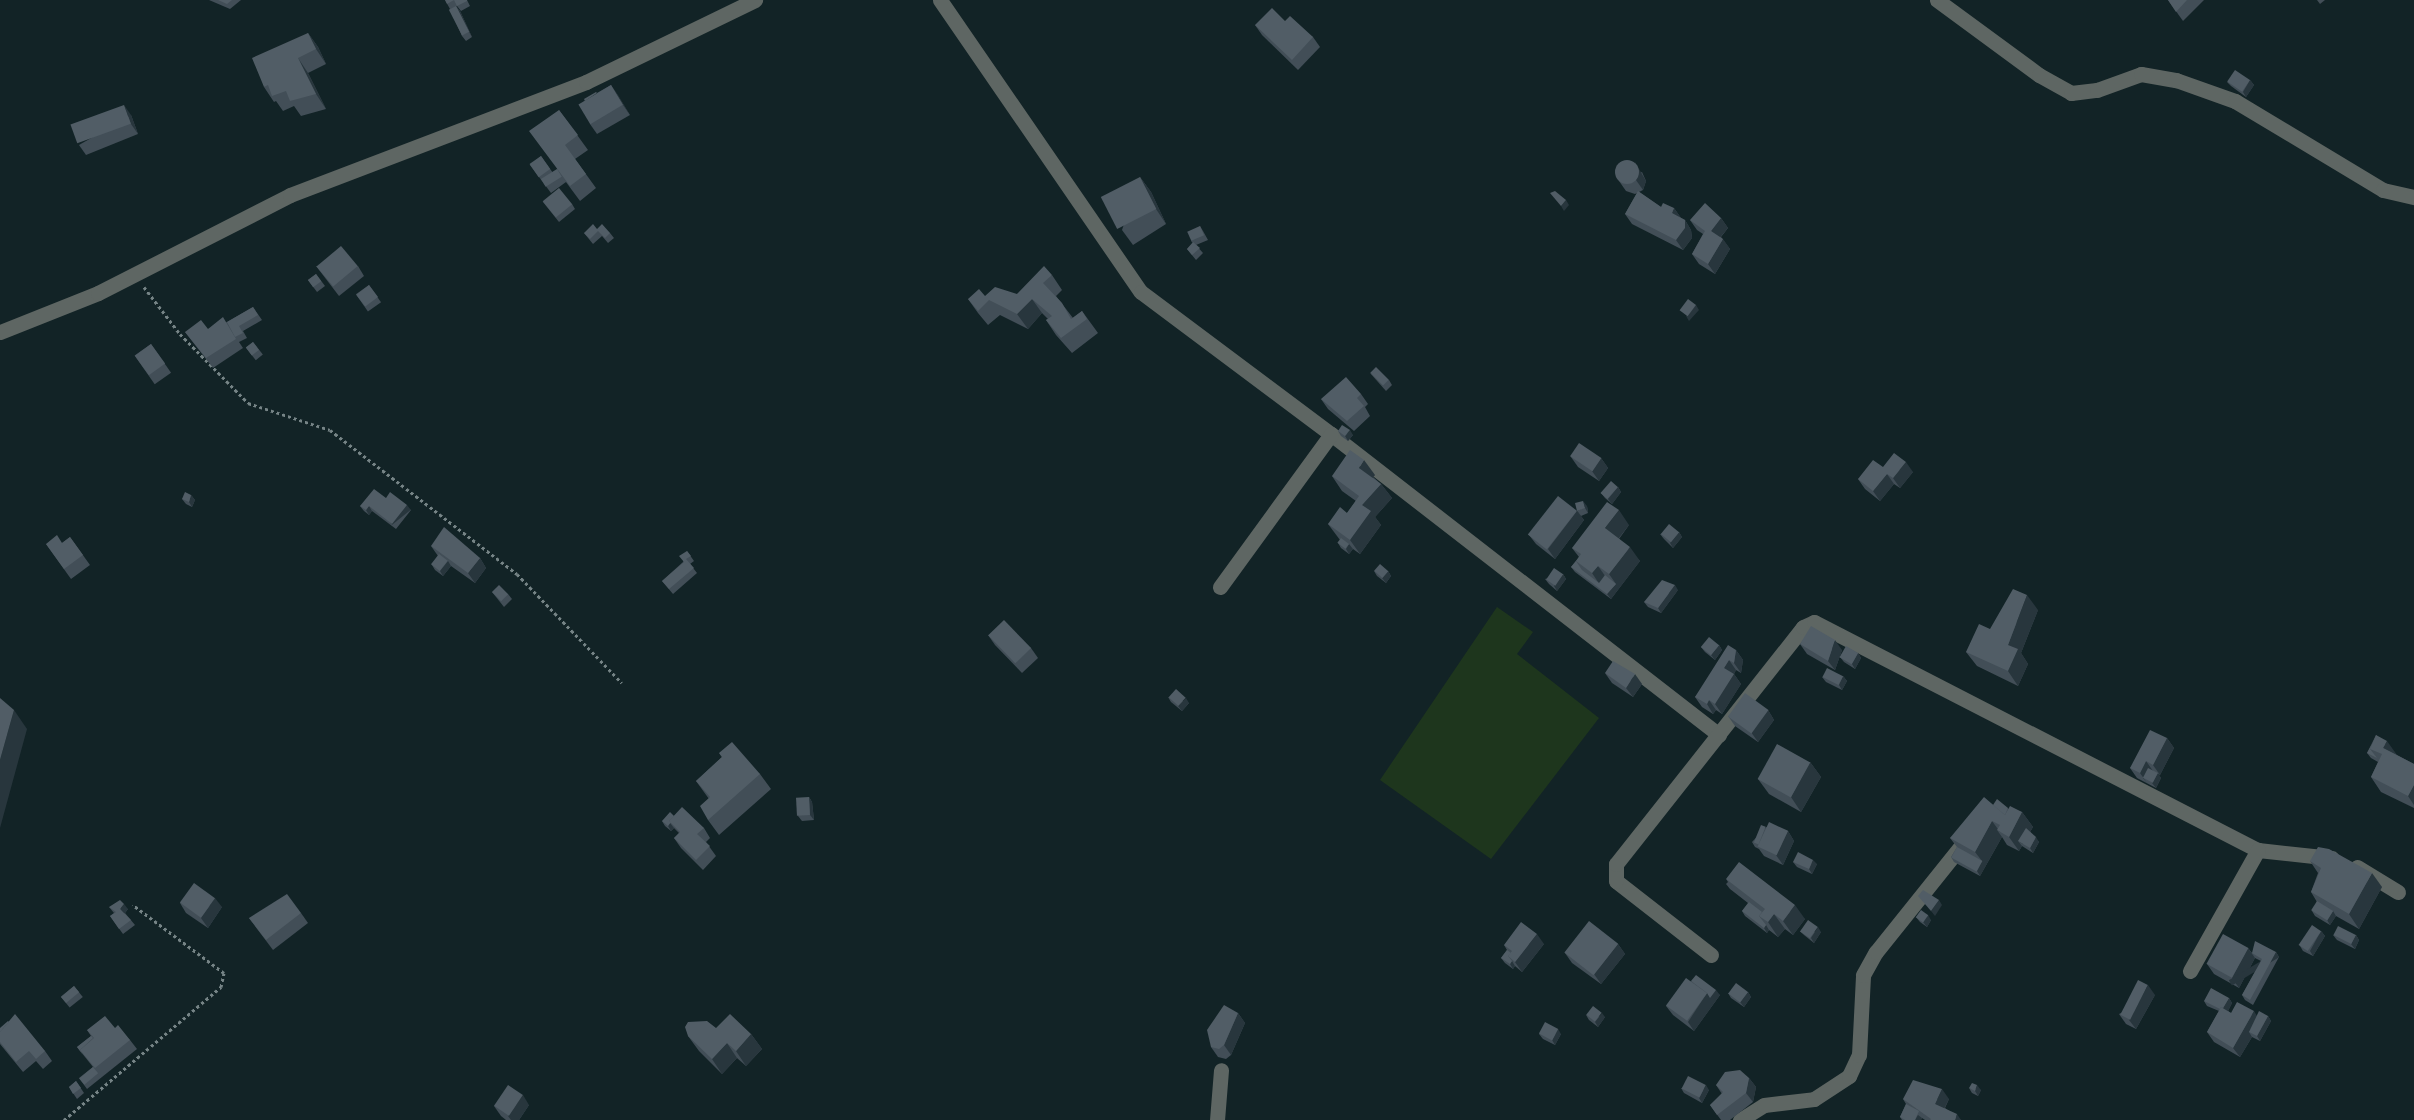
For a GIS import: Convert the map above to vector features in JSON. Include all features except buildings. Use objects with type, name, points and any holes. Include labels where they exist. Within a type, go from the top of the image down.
[{"type":"street","points":[[0,332],[98,293],[290,195],[586,82],[755,0]]},
{"type":"street","points":[[940,0],[1141,292],[1330,434],[1719,735]]},
{"type":"street","points":[[1937,0],[2039,75],[2071,93],[2097,90],[2141,74],[2176,80],[2235,101],[2383,190],[2414,197]]},
{"type":"street","points":[[1220,587],[1330,434]]},
{"type":"street","points":[[1711,956],[1616,881],[1614,873],[1616,864],[1803,627],[1820,622],[2258,850],[2344,859],[2398,891]]},
{"type":"street","points":[[1740,1120],[1764,1105],[1814,1099],[1849,1076],[1859,1055],[1863,975],[1876,952],[1977,825]]},
{"type":"street","points":[[2190,971],[2258,850]]},
{"type":"street","points":[[1217,1120],[1221,1070]]},
{"type":"path","points":[[134,274],[180,334],[248,403],[330,430],[517,574],[622,683]]},
{"type":"path","points":[[64,1120],[221,987],[224,973],[133,905]]},
{"type":"green space","points":[[1497,607],[1533,632],[1517,654],[1599,718],[1491,859],[1380,780]]}]
